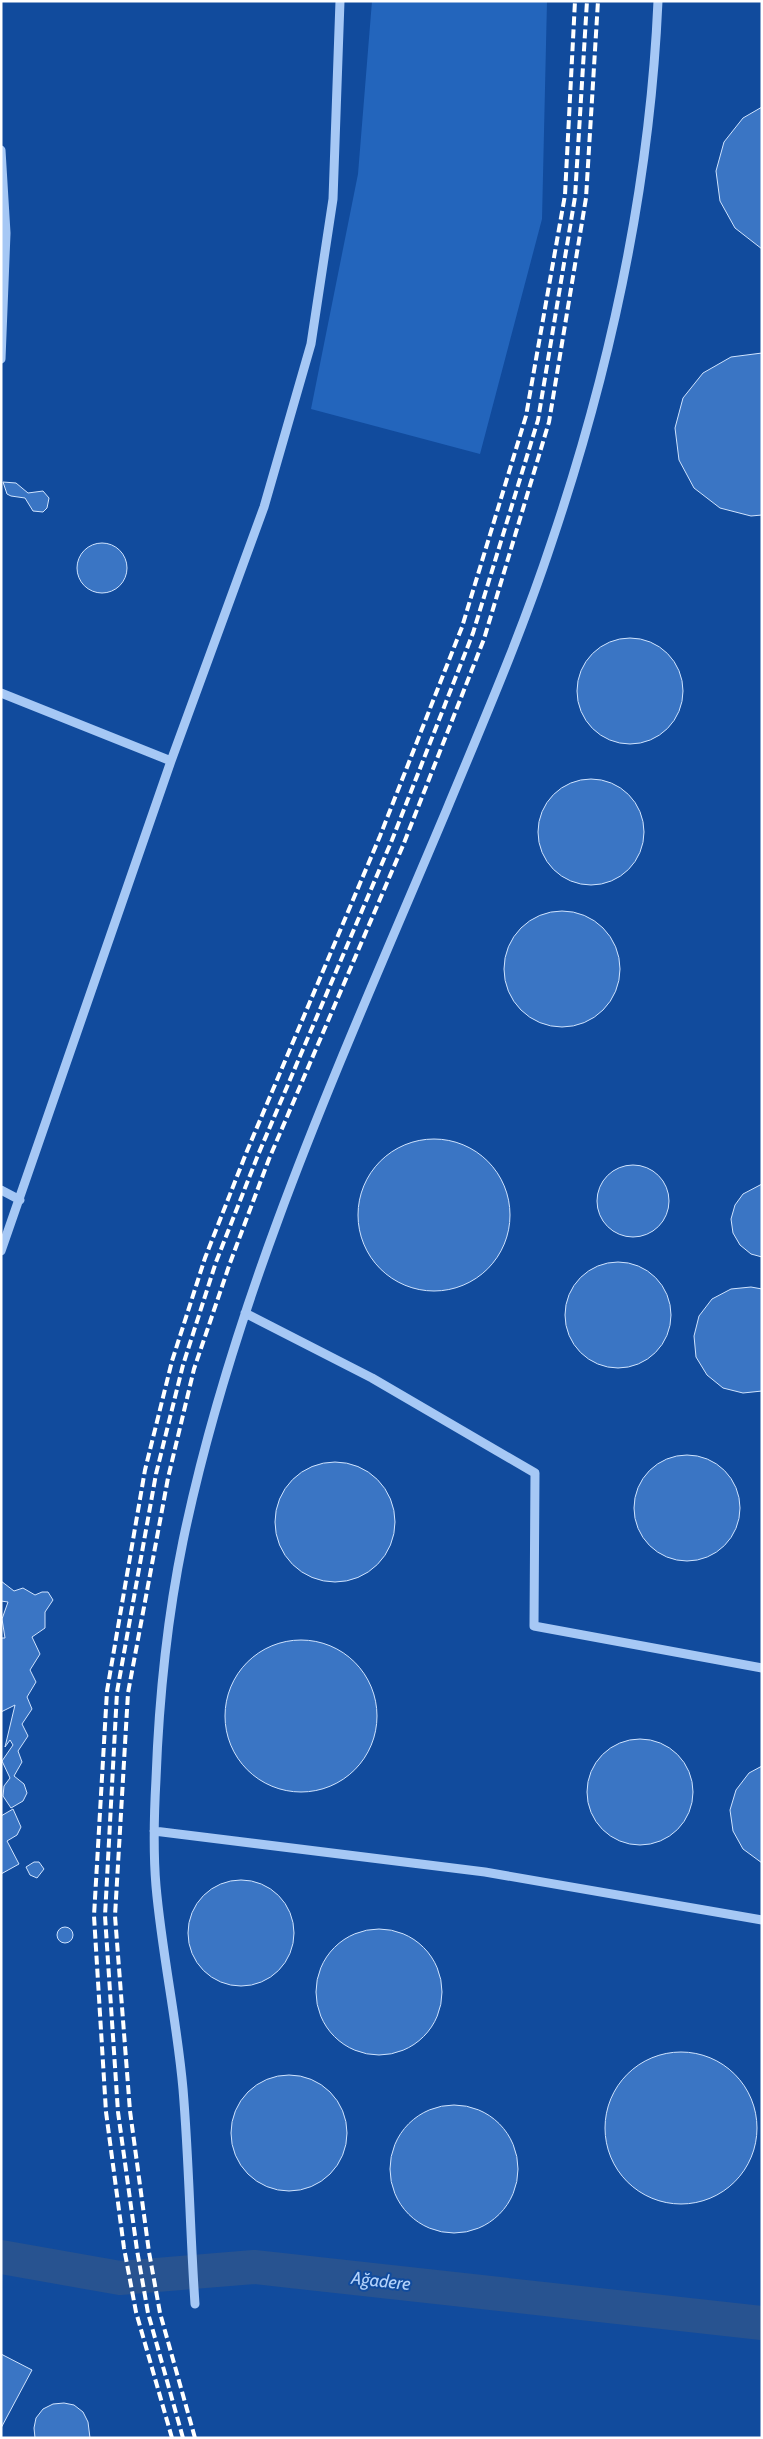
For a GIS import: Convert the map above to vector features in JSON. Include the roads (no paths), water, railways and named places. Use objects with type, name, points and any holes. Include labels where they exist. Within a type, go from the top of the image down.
[{"type":"street","points":[[1,1251],[171,761],[264,507],[311,344],[333,199],[340,1]]},
{"type":"street","points":[[195,2304],[183,2088],[156,1886],[154,1831],[158,1709],[171,1608],[183,1540],[207,1442],[245,1313],[276,1226],[351,1037],[488,712],[552,541],[593,406],[625,278],[644,169],[658,1]]},
{"type":"street","points":[[1,150],[6,233],[1,359]]},
{"type":"street","points":[[1,693],[171,761]]},
{"type":"street","points":[[1,1190],[20,1200]]},
{"type":"street","points":[[245,1313],[372,1378],[535,1473],[534,1626],[762,1668]]},
{"type":"street","points":[[154,1831],[485,1872],[762,1920]]},
{"type":"waterway","name":"Ağadere","points":[[1,2257],[120,2278],[254,2267],[762,2323]]},
{"type":"railway","points":[[172,2438],[136,2312],[124,2248],[106,2112],[94,1916],[107,1691],[145,1470],[172,1361],[205,1258],[247,1151],[380,836],[462,627],[526,416],[565,195],[575,1]]},
{"type":"railway","points":[[183,2438],[148,2313],[137,2250],[118,2112],[105,1916],[117,1692],[156,1474],[183,1365],[216,1262],[258,1155],[392,840],[473,633],[538,420],[575,197],[587,1]]},
{"type":"railway","points":[[195,2438],[160,2313],[149,2252],[130,2111],[115,1916],[128,1693],[168,1478],[194,1369],[230,1263],[269,1159],[404,843],[484,639],[549,422],[586,198],[598,1]]}]
